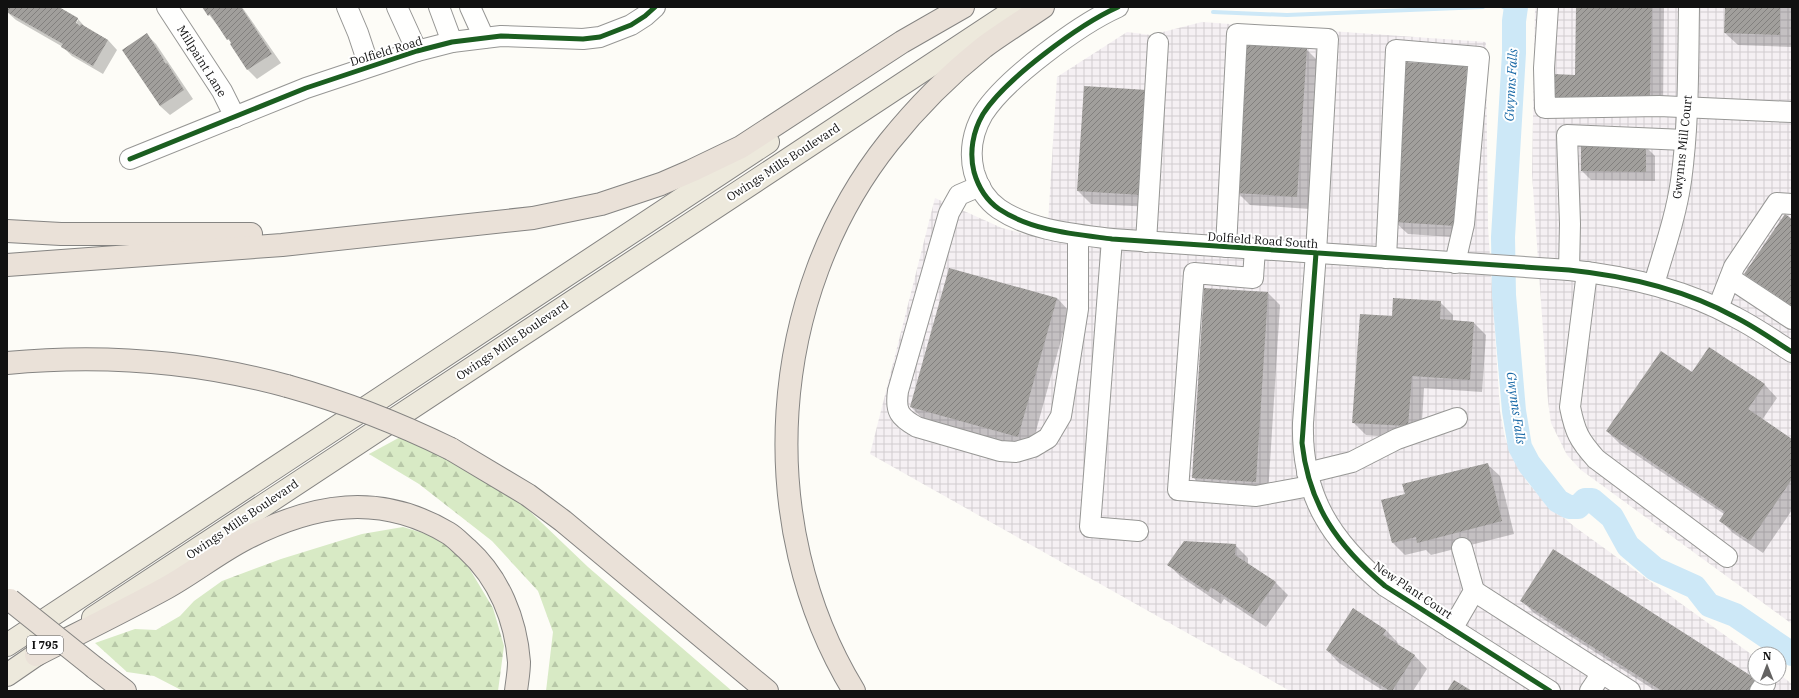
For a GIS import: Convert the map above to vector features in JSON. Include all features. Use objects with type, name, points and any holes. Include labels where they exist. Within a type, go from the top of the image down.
[{"type":"highway","points":[[7,265],[282,245],[533,218],[601,204],[661,184],[741,147],[902,42],[963,7]]},
{"type":"highway","points":[[854,691],[835,657],[814,606],[798,553],[788,493],[786,434],[788,395],[793,358],[805,307],[816,275],[837,224],[868,170],[888,143],[961,66],[986,46],[1043,7]]},
{"type":"highway","points":[[7,231],[61,234],[282,234],[394,232]]},
{"type":"highway","points":[[7,363],[74,359],[143,361],[207,368],[318,394],[378,415],[451,448],[522,492],[563,521],[767,691]]},
{"type":"highway","points":[[36,655],[168,587],[244,539],[296,517],[325,510],[370,507],[394,510],[418,518],[450,533],[476,557],[494,580],[508,609],[516,637],[519,664],[516,691]]},
{"type":"highway","points":[[8,604],[89,672],[125,691]]},
{"type":"highway","points":[[89,672],[103,691]]},
{"type":"main road","name":"Owings Mills Boulevard","points":[[7,645],[973,7]]},
{"type":"main road","points":[[746,186],[835,113],[994,7]]},
{"type":"main road","name":"Owings Mills Boulevard","points":[[7,675],[1019,7]]},
{"type":"street","name":"Millpaint Lane","points":[[167,7],[222,91],[235,117]]},
{"type":"street","points":[[347,7],[358,33],[369,66]]},
{"type":"street","points":[[397,7],[417,51]]},
{"type":"street","points":[[439,7],[452,42]]},
{"type":"street","points":[[470,7],[484,38]]},
{"type":"street","name":"Dolfield Road","points":[[130,159],[306,88],[417,51],[452,42],[501,36],[583,39],[600,37],[631,25],[655,7]]},
{"type":"street","name":"Dolfield Road South","points":[[1118,7],[1091,22],[1051,50],[1014,80],[992,102],[983,114],[973,139],[972,167],[987,198],[1010,216],[1045,228],[1078,235],[1112,239],[1226,248],[1539,268],[1621,276],[1654,284],[1718,308],[1735,316],[1785,348]]},
{"type":"street","points":[[1548,7],[1544,68],[1545,108],[1687,107],[1792,112]]},
{"type":"street","name":"Gwynns Mill Court","points":[[1654,284],[1672,222],[1681,182],[1687,107],[1689,7]]},
{"type":"street","name":"New Plant Court","points":[[1226,248],[1237,34],[1328,39],[1316,253],[1302,443],[1309,479],[1319,507],[1332,530],[1364,568],[1385,586],[1550,691]]},
{"type":"street","points":[[1146,242],[1158,43]]},
{"type":"street","points":[[1386,258],[1396,50],[1479,56],[1464,224],[1455,263]]},
{"type":"street","points":[[1685,140],[1567,135],[1570,224],[1578,271],[1570,407],[1573,424],[1581,442],[1596,460],[1728,557]]},
{"type":"street","points":[[980,186],[959,195],[949,212],[898,390],[896,401],[898,411],[905,421],[917,427],[1000,451],[1016,452],[1033,447],[1048,438],[1061,416],[1078,309],[1078,235]]},
{"type":"street","points":[[1718,308],[1734,267],[1777,203],[1792,204]]},
{"type":"street","points":[[1112,239],[1090,527],[1138,531]]},
{"type":"street","points":[[1202,274],[1204,246]]},
{"type":"street","points":[[1255,249],[1253,278],[1194,273],[1178,490],[1256,496],[1309,479],[1352,462],[1397,439],[1457,418]]},
{"type":"street","points":[[1730,278],[1792,319]]},
{"type":"street","points":[[1785,348],[1792,324]]},
{"type":"street","points":[[1462,548],[1474,591],[1630,691]]},
{"type":"street","points":[[1452,629],[1474,591]]},
{"type":"street","points":[[1590,691],[1602,673]]},
{"type":"shaded area","points":[[1535,7],[1792,7],[1792,624],[1581,470],[1567,455],[1551,423],[1548,401],[1532,174]]},
{"type":"shaded area","points":[[1202,22],[1486,42],[1488,227],[1500,411],[1505,438],[1514,459],[1528,483],[1547,504],[1575,527],[1747,651],[1747,686],[1787,686],[1787,680],[1792,684],[1792,691],[1290,691],[870,454],[935,198],[1002,228],[1047,240],[1057,77],[1127,32],[1151,35]]},
{"type":"green space","points":[[404,435],[519,501],[588,567],[732,691],[546,691],[553,632],[538,591],[492,541],[419,484],[369,454]]},
{"type":"green space","points":[[403,527],[443,539],[469,568],[493,608],[504,646],[498,691],[183,691],[154,676],[127,672],[95,643],[135,629],[156,630],[180,616],[194,601],[222,581],[281,559],[362,534]]},
{"type":"building","points":[[7,7],[59,7],[78,18],[76,23],[80,26],[81,24],[108,40],[93,66],[61,47],[63,44],[7,12]]},
{"type":"building","points":[[202,7],[241,7],[272,54],[247,70],[230,44],[229,39],[227,40],[210,14],[208,16]]},
{"type":"building","points":[[1576,7],[1652,7],[1650,99],[1553,97],[1553,74],[1575,75]]},
{"type":"building","points":[[1725,7],[1780,7],[1780,35],[1724,33]]},
{"type":"building","points":[[147,33],[163,60],[166,64],[167,63],[184,90],[160,106],[122,50]]},
{"type":"building","points":[[1246,45],[1307,48],[1297,197],[1236,193]]},
{"type":"building","points":[[1405,62],[1467,66],[1456,226],[1394,222]]},
{"type":"building","points":[[1084,86],[1147,90],[1141,195],[1077,191]]},
{"type":"building","points":[[1581,145],[1646,146],[1646,172],[1581,171]]},
{"type":"building","points":[[1785,214],[1792,219],[1792,306],[1744,274]]},
{"type":"building","points":[[949,268],[1057,298],[1018,437],[910,407]]},
{"type":"building","points":[[1204,288],[1268,292],[1256,482],[1192,478]]},
{"type":"building","points":[[1393,298],[1441,301],[1440,319],[1474,322],[1470,380],[1412,376],[1408,426],[1352,423],[1360,314],[1392,316]]},
{"type":"building","points":[[1709,347],[1765,384],[1748,409],[1792,439],[1792,479],[1750,541],[1719,521],[1725,512],[1606,431],[1661,351],[1692,372]]},
{"type":"building","points":[[1488,463],[1502,521],[1417,543],[1416,537],[1392,543],[1381,500],[1405,494],[1402,484]]},
{"type":"building","points":[[1184,541],[1236,544],[1235,555],[1276,582],[1253,615],[1211,587],[1208,592],[1167,565]]},
{"type":"building","points":[[1553,549],[1747,673],[1747,686],[1751,686],[1748,691],[1662,691],[1520,601]]},
{"type":"building","points":[[1353,608],[1386,630],[1383,635],[1415,655],[1392,691],[1326,650]]},
{"type":"building","points":[[1454,680],[1472,691],[1447,691]]},
{"type":"waterway","points":[[1213,12],[1287,15],[1483,7]]},
{"type":"waterway","points":[[1503,7],[1515,8]]},
{"type":"waterway","name":"Gwynns Falls","points":[[1516,7],[1514,21],[1514,53],[1503,237],[1504,295],[1514,411],[1520,447],[1529,464],[1558,501],[1569,507],[1578,507],[1585,500],[1592,500],[1612,517],[1628,546],[1655,569],[1695,587],[1709,605],[1735,615],[1792,654]]},
{"type":"cycle path","points":[[130,159],[306,88],[417,51],[452,42],[501,36],[583,39],[600,37],[631,25],[655,7]]},
{"type":"cycle path","points":[[1118,7],[1102,15],[1064,39],[1025,69],[1008,85],[983,114],[974,135],[972,149],[974,172],[983,192],[999,209],[1039,227],[1112,239],[1569,270],[1612,276],[1655,285],[1716,307],[1757,329],[1792,352]]},
{"type":"cycle path","points":[[1316,253],[1302,443],[1311,486],[1328,523],[1353,556],[1385,586],[1550,691]]}]
